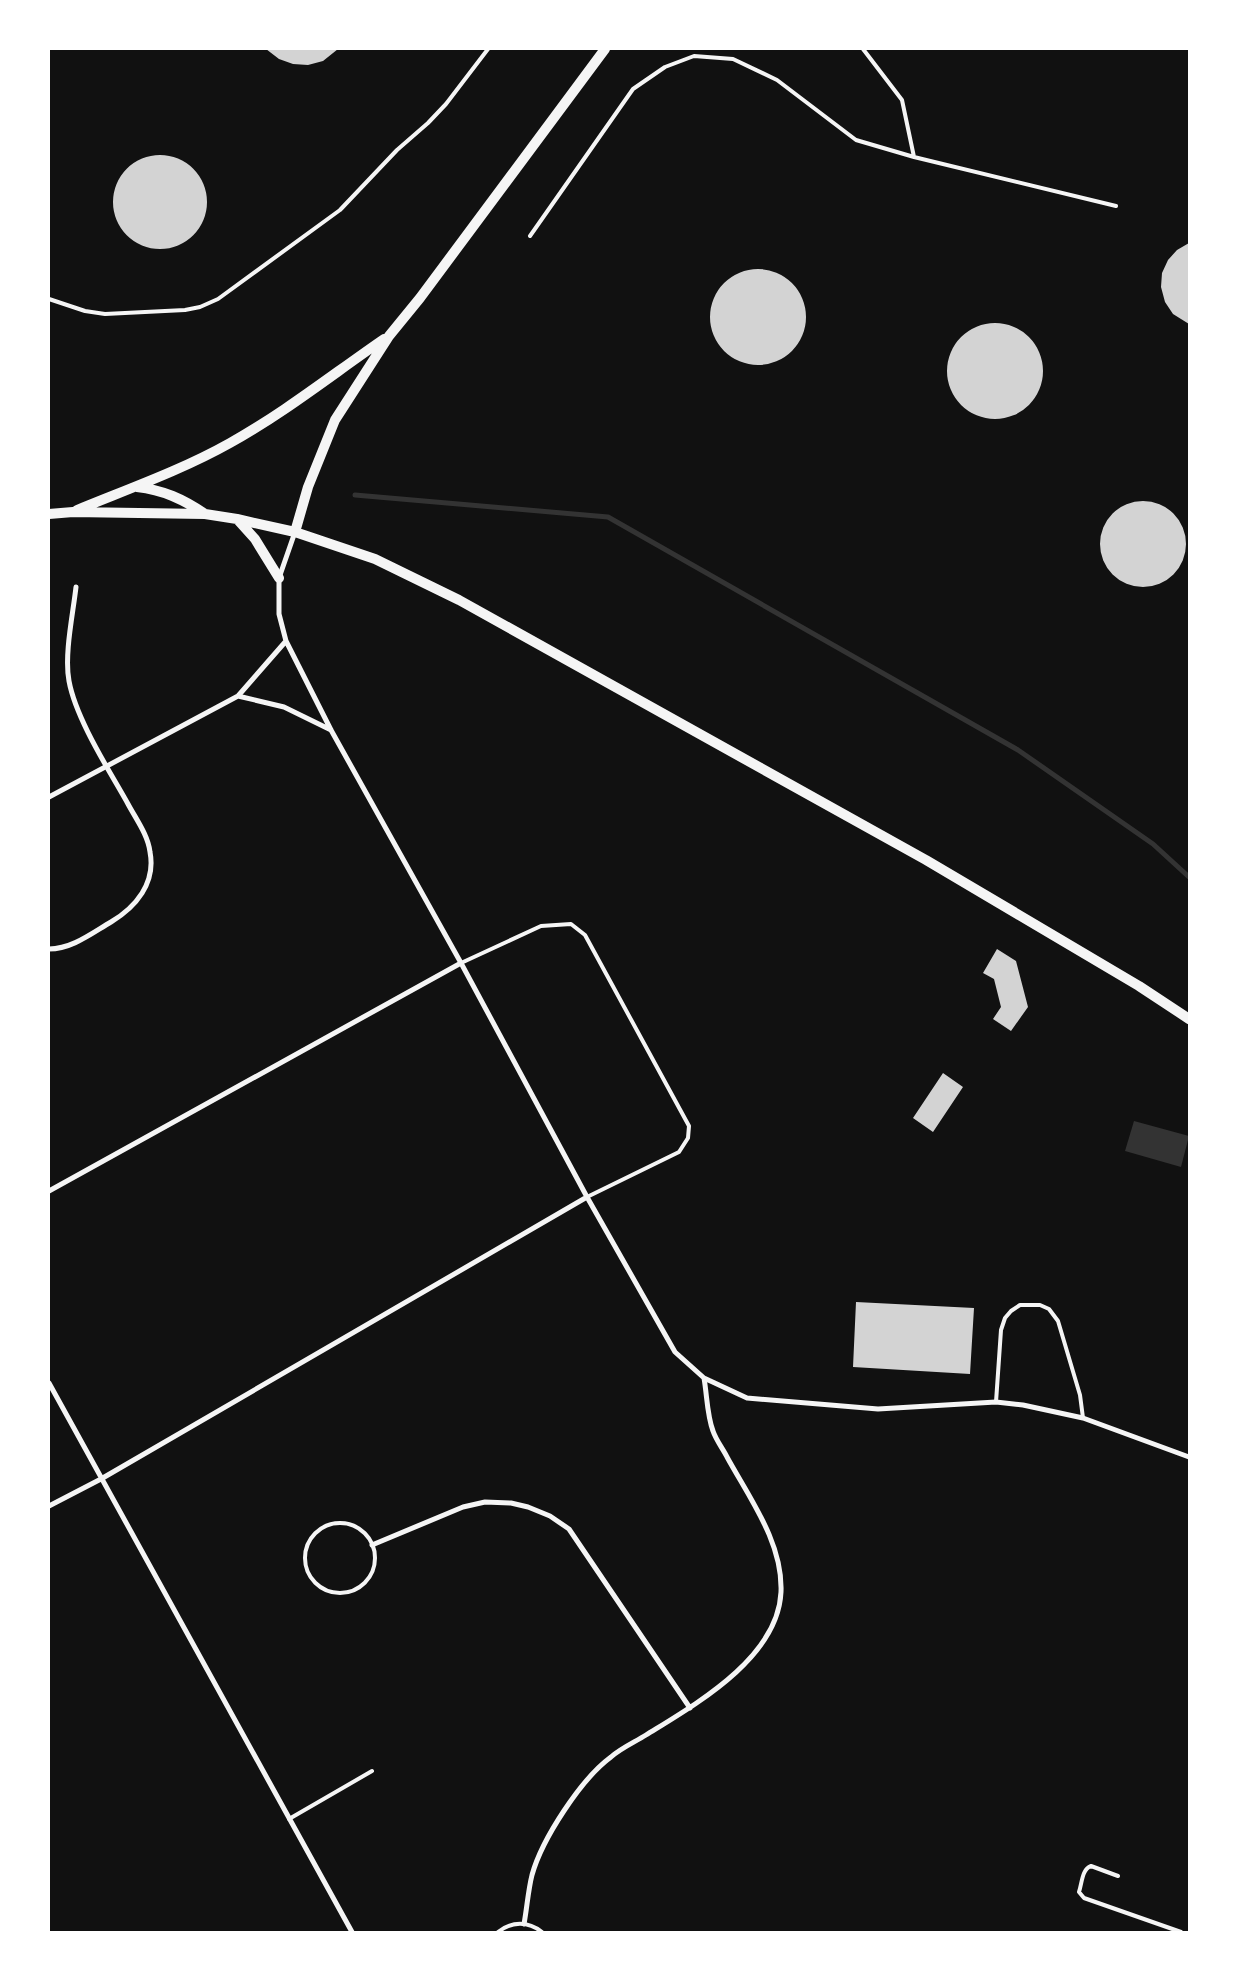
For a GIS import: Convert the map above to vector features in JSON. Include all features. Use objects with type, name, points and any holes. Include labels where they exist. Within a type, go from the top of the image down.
[{"type":"main road","points":[[294,532],[308,488],[335,420],[389,336],[420,298],[605,49]]},
{"type":"main road","points":[[73,512],[195,461],[253,430],[389,336]]},
{"type":"main road","points":[[135,486],[170,494],[189,503],[205,514]]},
{"type":"main road","points":[[49,514],[73,512],[205,514],[294,532],[374,559],[485,614],[926,860],[1139,986],[1189,1019]]},
{"type":"main road","points":[[237,519],[255,539],[279,578]]},
{"type":"street","points":[[294,532],[279,578],[279,614],[286,642],[331,730],[461,963],[587,1197],[675,1352],[704,1378],[747,1398],[878,1409],[996,1402],[1024,1405],[1083,1418],[1189,1457]]},
{"type":"street","points":[[49,948],[70,945],[121,916],[136,904],[146,888],[151,870],[150,851],[144,832],[76,705],[69,680],[68,658],[76,587]]},
{"type":"street","points":[[49,797],[238,696],[286,642]]},
{"type":"street","points":[[238,696],[284,707],[331,730]]},
{"type":"street","points":[[49,1191],[461,963]]},
{"type":"street","points":[[49,1506],[101,1479],[587,1197]]},
{"type":"street","points":[[524,1924],[533,1874],[544,1846],[563,1811],[585,1783],[610,1757],[690,1708],[738,1671],[760,1648],[774,1622],[781,1593],[779,1564],[770,1535],[712,1430],[704,1378]]},
{"type":"street","points":[[49,1384],[352,1932]]},
{"type":"street","points":[[372,1545],[462,1507],[485,1502],[511,1503],[550,1516],[569,1529],[690,1708]]},
{"type":"lane","points":[[49,299],[85,311],[105,314],[185,310],[200,307],[218,299],[340,210],[397,150],[428,123],[446,104],[488,49]]},
{"type":"lane","points":[[862,49],[902,100],[914,157]]},
{"type":"lane","points":[[530,236],[633,88],[665,67],[694,56],[732,58],[777,80],[856,140],[914,157],[1116,206]]},
{"type":"lane","points":[[461,963],[541,926],[571,924],[585,935],[689,1126],[688,1138],[679,1152],[587,1197]]},
{"type":"lane","points":[[996,1402],[1001,1330],[1005,1318],[1020,1305],[1040,1305],[1049,1309],[1058,1321],[1080,1395],[1083,1418]]},
{"type":"lane","points":[[336,1523],[348,1524],[358,1528],[366,1535],[372,1545],[374,1556],[373,1568],[368,1579],[360,1587],[349,1592],[337,1593],[320,1587],[308,1574],[305,1562],[306,1550],[313,1536],[326,1526],[336,1523]]},
{"type":"lane","points":[[290,1819],[372,1771]]},
{"type":"lane","points":[[1118,1876],[1091,1866],[1088,1867],[1085,1870],[1079,1892],[1084,1898],[1181,1932]]},
{"type":"lane","points":[[498,1932],[514,1924],[535,1927],[542,1932]]},
{"type":"shaded area","points":[[1134,1121],[1189,1136],[1181,1167],[1125,1151]]},
{"type":"building","points":[[266,49],[338,49],[323,61],[308,65],[293,64],[279,59]]},
{"type":"building","points":[[160,155],[178,159],[193,169],[203,184],[207,202],[203,220],[193,235],[178,245],[160,249],[142,245],[127,235],[117,220],[113,202],[117,184],[127,169],[142,159]]},
{"type":"building","points":[[1189,243],[1189,324],[1173,314],[1165,302],[1161,287],[1162,273],[1168,260],[1177,250]]},
{"type":"building","points":[[758,269],[777,272],[792,283],[803,298],[806,317],[803,336],[792,351],[777,362],[758,365],[739,362],[724,351],[713,336],[710,317],[713,298],[724,283],[739,272]]},
{"type":"building","points":[[995,323],[1014,326],[1029,337],[1040,352],[1043,371],[1040,390],[1029,405],[1014,416],[995,419],[976,416],[961,405],[950,390],[947,371],[950,352],[961,337],[976,326]]},
{"type":"building","points":[[1143,501],[1159,504],[1167,508],[1179,520],[1183,528],[1186,544],[1183,560],[1179,568],[1167,580],[1159,584],[1143,587],[1127,584],[1119,580],[1107,568],[1103,560],[1100,544],[1103,528],[1107,520],[1119,508],[1127,504]]},
{"type":"building","points":[[997,949],[1016,961],[1028,1007],[1011,1031],[993,1019],[1001,1007],[994,979],[983,973]]},
{"type":"building","points":[[943,1073],[963,1087],[933,1132],[913,1118]]},
{"type":"building","points":[[856,1302],[974,1308],[970,1374],[853,1367]]},
{"type":"waterway","points":[[355,495],[608,517],[1018,750],[1153,844],[1189,877]]}]
